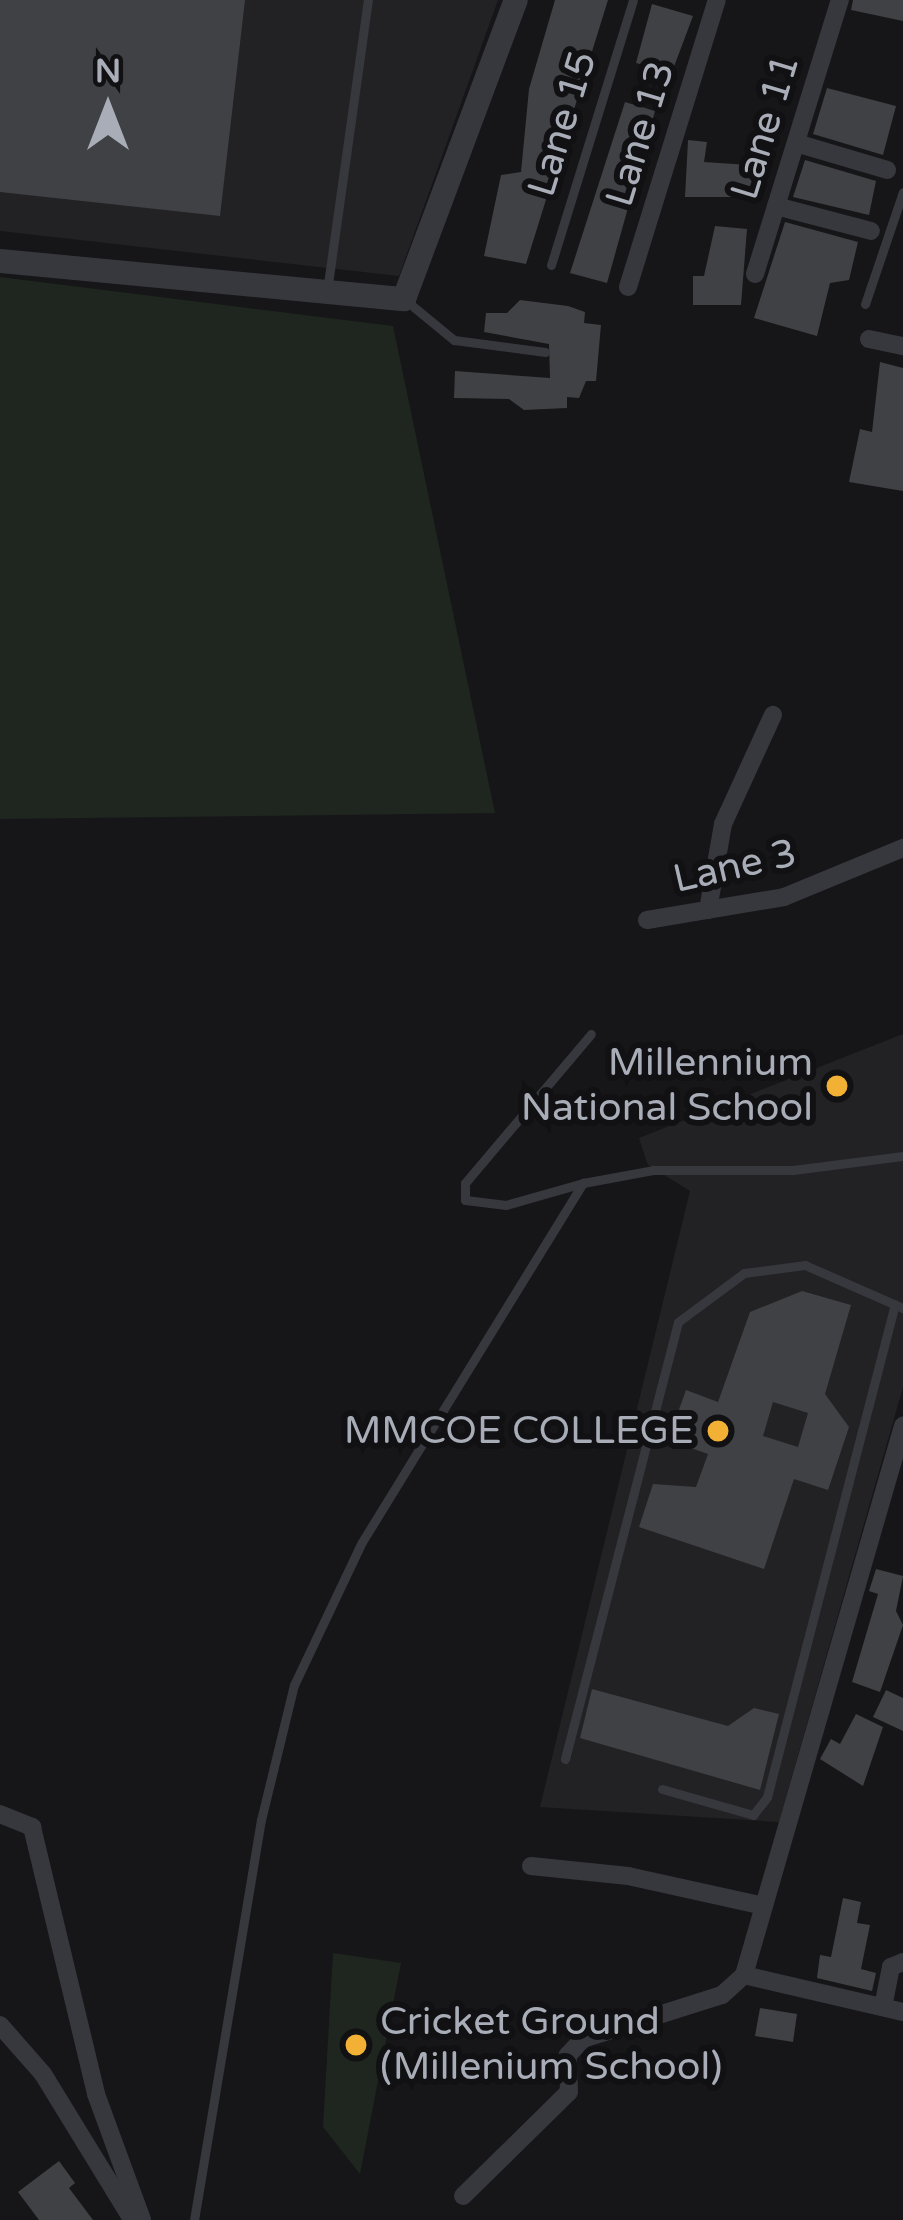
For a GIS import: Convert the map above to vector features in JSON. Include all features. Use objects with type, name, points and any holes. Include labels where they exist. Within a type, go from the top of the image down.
[{"type":"street","points":[[0,261],[327,296],[404,299],[516,0]]},
{"type":"street","name":"Lane 13","points":[[628,287],[717,0]]},
{"type":"street","name":"Lane 11","points":[[755,274],[840,0]]},
{"type":"street","points":[[796,143],[887,170]]},
{"type":"street","points":[[776,206],[872,232]]},
{"type":"street","points":[[868,339],[903,346]]},
{"type":"street","points":[[708,910],[717,841],[773,716]]},
{"type":"street","name":"Lane 3","points":[[647,920],[784,897],[903,848]]},
{"type":"street","points":[[463,2196],[568,2092],[568,2055],[583,2039],[722,1995],[744,1975],[903,1426]]},
{"type":"street","points":[[0,1814],[32,1827],[96,2094],[137,2220]]},
{"type":"street","points":[[531,1866],[628,1876],[764,1906]]},
{"type":"street","points":[[744,1975],[893,2010],[891,1967],[903,1962]]},
{"type":"street","points":[[0,2025],[43,2074],[137,2220]]},
{"type":"lane","points":[[327,296],[368,0]]},
{"type":"lane","name":"Lane 15","points":[[551,265],[633,0]]},
{"type":"lane","points":[[865,304],[903,192]]},
{"type":"lane","points":[[404,299],[454,340],[545,352]]},
{"type":"lane","points":[[591,1034],[465,1183],[465,1200],[506,1204],[652,1170],[793,1170],[903,1156]]},
{"type":"lane","points":[[194,2220],[241,1928],[294,1685],[374,1522],[583,1184]]},
{"type":"lane","points":[[565,1759],[678,1322],[744,1273],[805,1265],[899,1306],[767,1797],[753,1816],[662,1789]]},
{"type":"shaded area","points":[[0,0],[498,0],[399,276],[0,231]]},
{"type":"shaded area","points":[[0,277],[393,326],[495,813],[0,819]]},
{"type":"shaded area","points":[[903,1034],[903,1387],[779,1822],[540,1807],[690,1191],[648,1165],[639,1138]]},
{"type":"shaded area","name":"Cricket Ground (Millenium School)","points":[[333,1953],[401,1963],[360,2174],[323,2127]]},
{"type":"building","points":[[0,0],[245,0],[220,216],[0,192]]},
{"type":"building","points":[[555,0],[608,0],[526,264],[484,256],[501,175],[521,172],[529,89]]},
{"type":"building","points":[[853,0],[903,0],[903,21],[851,10]]},
{"type":"building","points":[[652,4],[693,16],[672,72],[636,63]]},
{"type":"building","points":[[827,88],[896,106],[883,155],[813,134]]},
{"type":"building","points":[[625,102],[655,111],[607,283],[570,273]]},
{"type":"building","points":[[688,140],[707,142],[704,162],[764,166],[762,197],[685,197]]},
{"type":"building","points":[[805,160],[876,181],[869,215],[793,197]]},
{"type":"building","points":[[785,222],[858,242],[849,280],[830,283],[817,336],[754,318]]},
{"type":"building","points":[[715,226],[747,229],[741,305],[693,305],[693,276],[704,276]]},
{"type":"building","points":[[520,300],[568,306],[585,312],[584,323],[601,325],[596,381],[586,381],[579,398],[567,397],[567,408],[524,410],[509,399],[454,398],[455,371],[550,378],[549,344],[484,332],[486,313],[507,313]]},
{"type":"building","points":[[880,362],[903,368],[903,491],[849,482],[860,429],[872,432]]},
{"type":"building","name":"MMCOE COLLEGE","points":[[802,1291],[851,1305],[825,1394],[849,1427],[828,1490],[794,1479],[764,1569],[639,1527],[653,1484],[696,1487],[708,1454],[668,1440],[686,1390],[718,1402],[750,1312]],"holes":[[[773,1402],[808,1413],[798,1447],[763,1436]]]},
{"type":"building","points":[[876,1569],[903,1576],[896,1611],[903,1625],[880,1692],[852,1682],[878,1594],[869,1591]]},
{"type":"building","points":[[592,1689],[728,1726],[754,1708],[779,1714],[760,1790],[580,1738]]},
{"type":"building","points":[[886,1690],[903,1698],[903,1731],[873,1717]]},
{"type":"building","points":[[856,1714],[883,1727],[863,1786],[820,1759],[831,1739],[840,1744]]},
{"type":"building","points":[[843,1898],[861,1902],[857,1923],[870,1925],[861,1969],[876,1973],[872,1991],[817,1978],[820,1955],[831,1957]]},
{"type":"building","points":[[760,2008],[797,2014],[793,2042],[755,2036]]},
{"type":"building","points":[[59,2161],[75,2183],[69,2188],[93,2220],[39,2220],[18,2192]]},
{"type":"place","name":"Millennium National School","points":[[837,1086]]},
{"type":"place","name":"MMCOE COLLEGE","points":[[718,1431]]},
{"type":"place","name":"Cricket Ground (Millenium School)","points":[[356,2045]]}]
